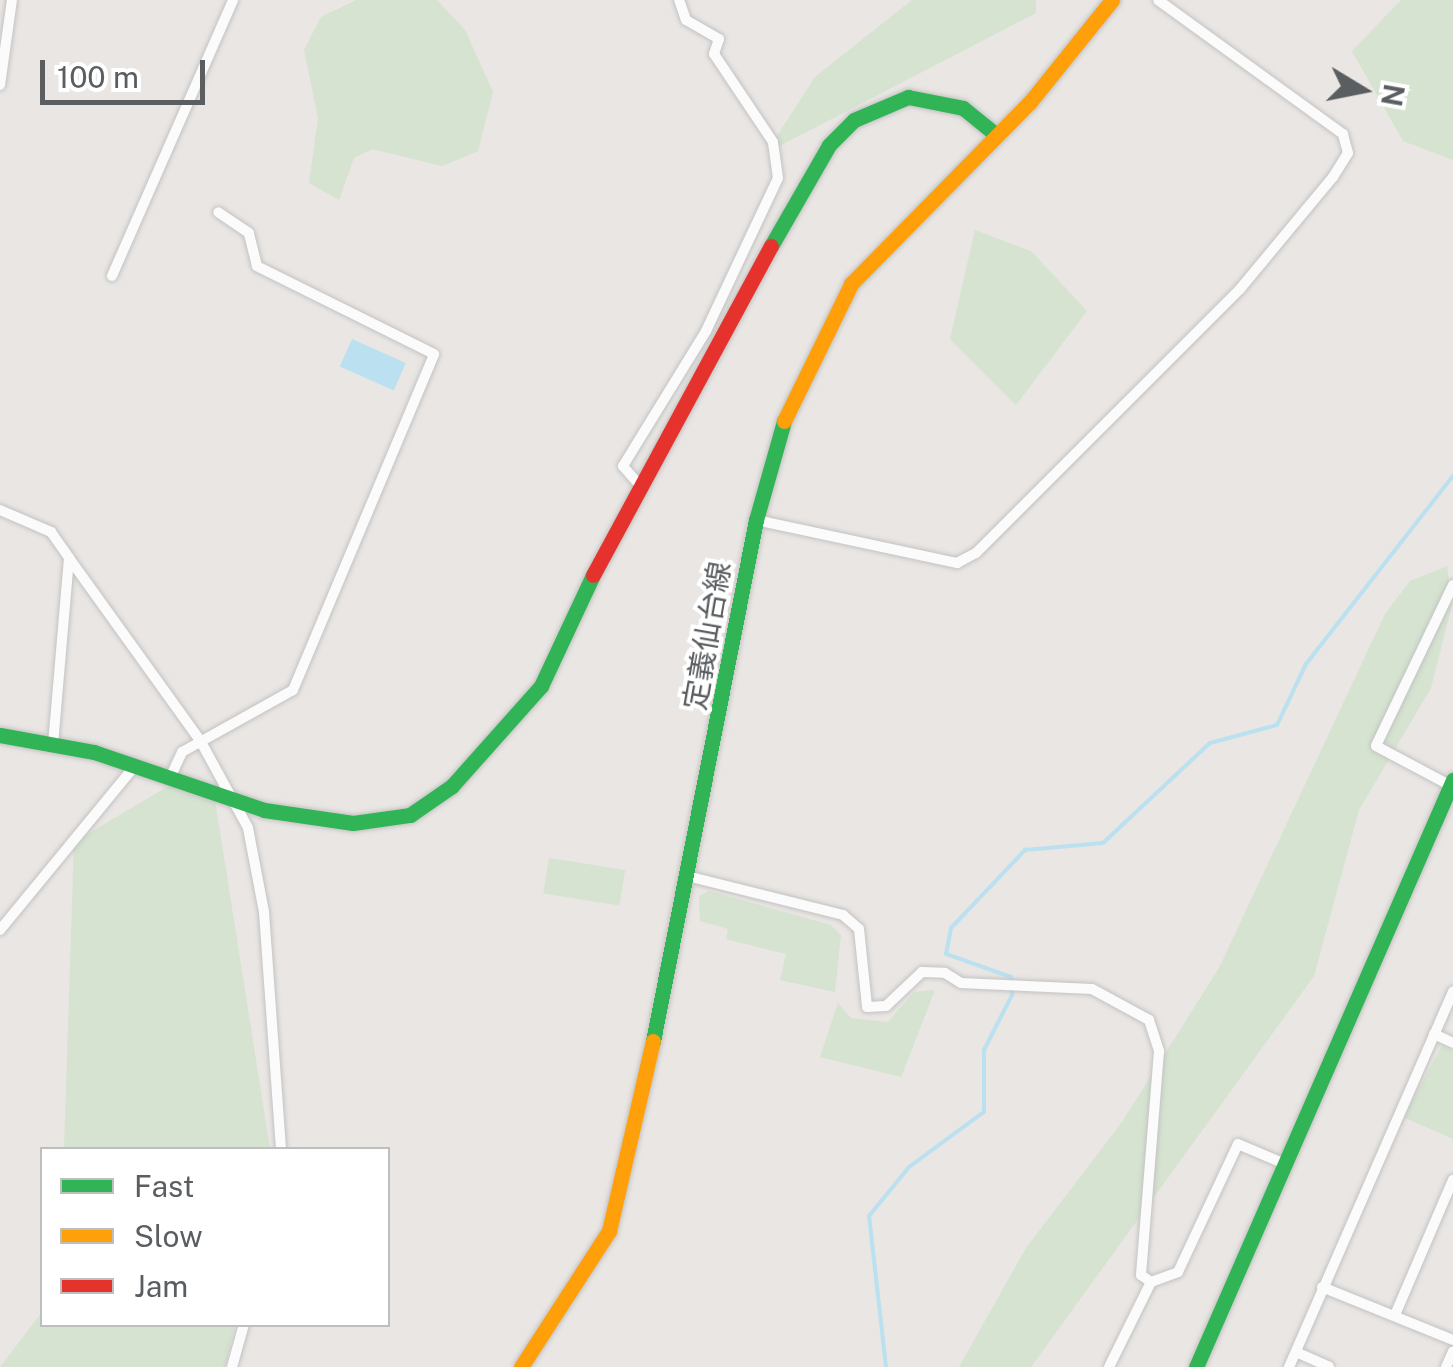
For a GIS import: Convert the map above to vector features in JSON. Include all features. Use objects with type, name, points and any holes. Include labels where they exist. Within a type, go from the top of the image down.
[{"type":"street","points":[[0,84],[12,0]]},
{"type":"street","points":[[112,276],[233,0]]},
{"type":"street","points":[[636,481],[623,466],[706,332],[778,178],[774,142],[714,54],[720,39],[686,20],[679,0]]},
{"type":"street","name":"定義仙台線","points":[[520,1367],[609,1231],[691,876],[756,520],[793,391],[828,321],[886,242],[994,133],[1112,0]]},
{"type":"street","points":[[756,520],[956,563],[976,553],[1034,504],[1299,220],[1349,142],[1205,26],[1158,0]]},
{"type":"street","points":[[0,735],[134,767],[232,803],[368,823],[410,815],[452,786],[541,686],[636,481],[805,183],[854,120],[908,98],[963,108],[994,133]]},
{"type":"street","points":[[170,778],[182,752],[293,690],[434,354],[257,266],[249,232],[218,212]]},
{"type":"street","points":[[0,510],[51,532],[200,742],[248,828],[264,912],[281,1147]]},
{"type":"street","points":[[53,746],[69,558]]},
{"type":"street","points":[[1196,1367],[1452,784],[1376,746],[1453,585]]},
{"type":"street","points":[[0,930],[134,767]]},
{"type":"street","points":[[691,876],[843,915],[859,929],[867,1006],[886,1006],[922,972],[1004,984],[1092,988],[1156,1028],[1141,1275],[1152,1282]]},
{"type":"street","points":[[1290,1367],[1453,990]]},
{"type":"street","points":[[1434,1034],[1453,1043]]},
{"type":"street","points":[[1109,1367],[1152,1282],[1178,1272],[1238,1144],[1285,1164]]},
{"type":"street","points":[[1395,1314],[1453,1180]]},
{"type":"street","points":[[1322,1286],[1453,1340]]},
{"type":"street","points":[[232,1367],[243,1327]]},
{"type":"street","points":[[1446,1367],[1453,1351]]},
{"type":"street","points":[[1296,1352],[1329,1367]]},
{"type":"green space","points":[[356,0],[437,0],[465,30],[493,92],[478,151],[442,166],[372,149],[354,158],[339,200],[309,183],[318,118],[304,50],[321,17]]},
{"type":"green space","points":[[912,0],[1036,0],[1036,13],[766,153],[815,77]]},
{"type":"green space","points":[[1401,0],[1453,0],[1453,160],[1403,141],[1352,51]]},
{"type":"green space","points":[[975,230],[1031,251],[1087,311],[1016,405],[950,339]]},
{"type":"green space","points":[[1447,566],[1452,605],[1431,688],[1359,810],[1314,976],[1031,1367],[959,1367],[1026,1248],[1122,1122],[1219,968],[1385,614],[1410,581]]},
{"type":"green space","points":[[167,787],[213,787],[270,1147],[64,1147],[74,842]]},
{"type":"green space","points":[[549,858],[625,870],[619,906],[543,894]]},
{"type":"green space","points":[[709,891],[831,925],[841,935],[835,992],[780,980],[786,954],[726,939],[728,929],[700,921],[699,896]]},
{"type":"green space","points":[[935,990],[901,1077],[820,1057],[838,1003],[851,1018],[888,1022],[914,992]]},
{"type":"green space","points":[[1442,1046],[1453,1051],[1453,1139],[1403,1117]]},
{"type":"green space","points":[[40,1315],[40,1327],[235,1327],[225,1367],[0,1367]]},
{"type":"water","points":[[352,339],[406,363],[394,390],[340,366]]},
{"type":"waterway","points":[[886,1367],[869,1216],[909,1167],[984,1112],[984,1050],[1012,995],[1011,977],[946,954],[951,928],[1025,850],[1103,843],[1210,743],[1277,725],[1306,664],[1453,476]]},
{"type":"traffic: fast","points":[[771,246],[829,145],[854,120],[908,97],[963,108],[994,133]]},
{"type":"traffic: fast","points":[[653,1041],[756,520],[784,421]]},
{"type":"traffic: fast","points":[[0,735],[94,752],[264,810],[353,823],[410,815],[452,786],[541,686],[593,575]]},
{"type":"traffic: fast","points":[[1196,1367],[1453,780]]},
{"type":"traffic: slow","points":[[784,421],[851,284],[1030,102],[1112,0]]},
{"type":"traffic: slow","points":[[521,1367],[609,1231],[653,1041]]},
{"type":"traffic: jam","points":[[593,575],[771,246]]}]
